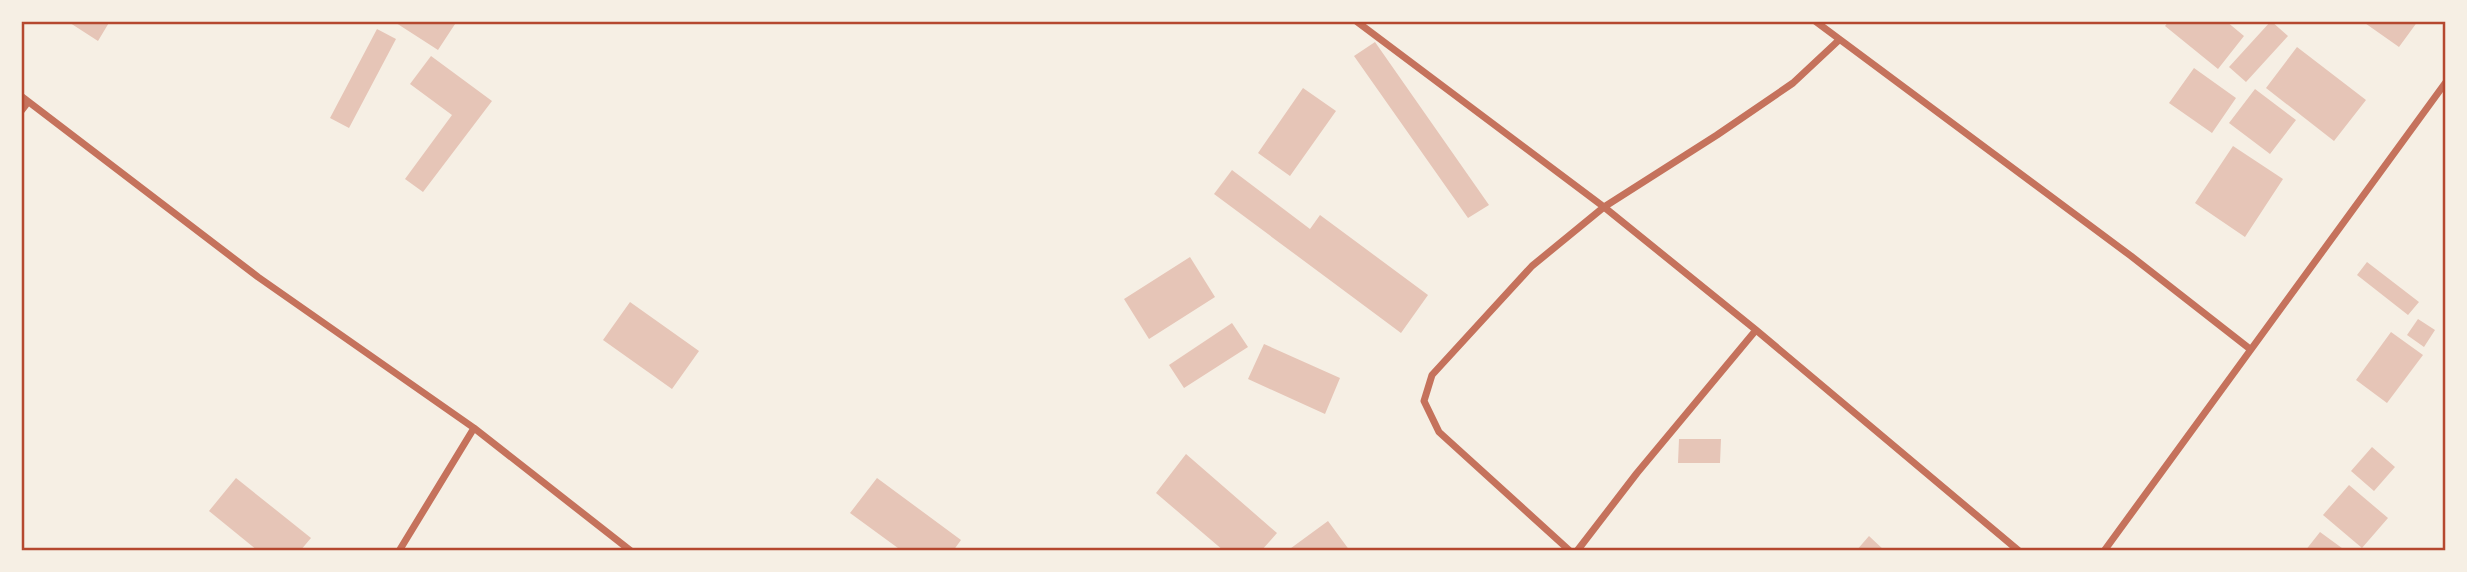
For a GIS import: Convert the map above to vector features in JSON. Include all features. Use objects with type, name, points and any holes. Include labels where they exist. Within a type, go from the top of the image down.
[{"type":"street","points":[[1356,21],[1604,207],[1756,330],[2019,551]]},
{"type":"street","points":[[1815,21],[2131,256],[2250,349]]},
{"type":"street","points":[[1570,551],[1439,432],[1424,401],[1432,375],[1532,266],[1604,207],[1793,83],[1839,40]]},
{"type":"street","points":[[2104,551],[2446,82]]},
{"type":"street","points":[[21,96],[258,277],[474,428],[631,551]]},
{"type":"street","points":[[21,111],[28,102]]},
{"type":"street","points":[[1577,551],[1637,473],[1756,330]]},
{"type":"street","points":[[399,551],[474,428]]},
{"type":"building","points":[[67,21],[110,21],[98,41]]},
{"type":"building","points":[[393,21],[457,21],[438,50]]},
{"type":"building","points":[[2169,21],[2226,21],[2244,36],[2218,69],[2165,26]]},
{"type":"building","points":[[2271,21],[2288,36],[2246,82],[2229,67]]},
{"type":"building","points":[[2362,21],[2418,21],[2399,47]]},
{"type":"building","points":[[377,29],[396,39],[349,128],[330,118]]},
{"type":"building","points":[[1375,42],[1489,205],[1468,218],[1354,56]]},
{"type":"building","points":[[2297,47],[2366,100],[2334,141],[2266,88]]},
{"type":"building","points":[[431,56],[492,101],[423,192],[405,179],[452,115],[410,84]]},
{"type":"building","points":[[2194,68],[2236,98],[2212,133],[2169,103]]},
{"type":"building","points":[[1303,88],[1336,111],[1290,176],[1258,153]]},
{"type":"building","points":[[2255,89],[2296,120],[2270,154],[2229,123]]},
{"type":"building","points":[[2233,146],[2283,179],[2245,237],[2195,203]]},
{"type":"building","points":[[1232,170],[1310,229],[1320,215],[1428,295],[1401,333],[1214,194]]},
{"type":"building","points":[[1190,257],[1215,297],[1149,339],[1124,299]]},
{"type":"building","points":[[2367,262],[2419,302],[2408,315],[2357,275]]},
{"type":"building","points":[[630,302],[699,351],[672,389],[603,340]]},
{"type":"building","points":[[2418,319],[2435,330],[2424,347],[2407,335]]},
{"type":"building","points":[[1232,323],[1248,347],[1184,388],[1169,365]]},
{"type":"building","points":[[2391,332],[2423,355],[2387,403],[2356,380]]},
{"type":"building","points":[[1264,344],[1340,378],[1325,414],[1248,379]]},
{"type":"building","points":[[1679,439],[1721,439],[1720,463],[1678,463]]},
{"type":"building","points":[[2372,447],[2395,467],[2374,491],[2351,471]]},
{"type":"building","points":[[1186,454],[1277,533],[1261,551],[1224,551],[1156,493]]},
{"type":"building","points":[[236,478],[311,538],[300,551],[258,551],[209,511]]},
{"type":"building","points":[[877,478],[961,540],[953,551],[902,551],[850,513]]},
{"type":"building","points":[[2349,485],[2388,518],[2362,548],[2323,515]]},
{"type":"building","points":[[1328,521],[1350,551],[1287,551]]},
{"type":"building","points":[[2320,532],[2346,551],[2305,551]]},
{"type":"building","points":[[1869,536],[1885,551],[1856,551]]}]
